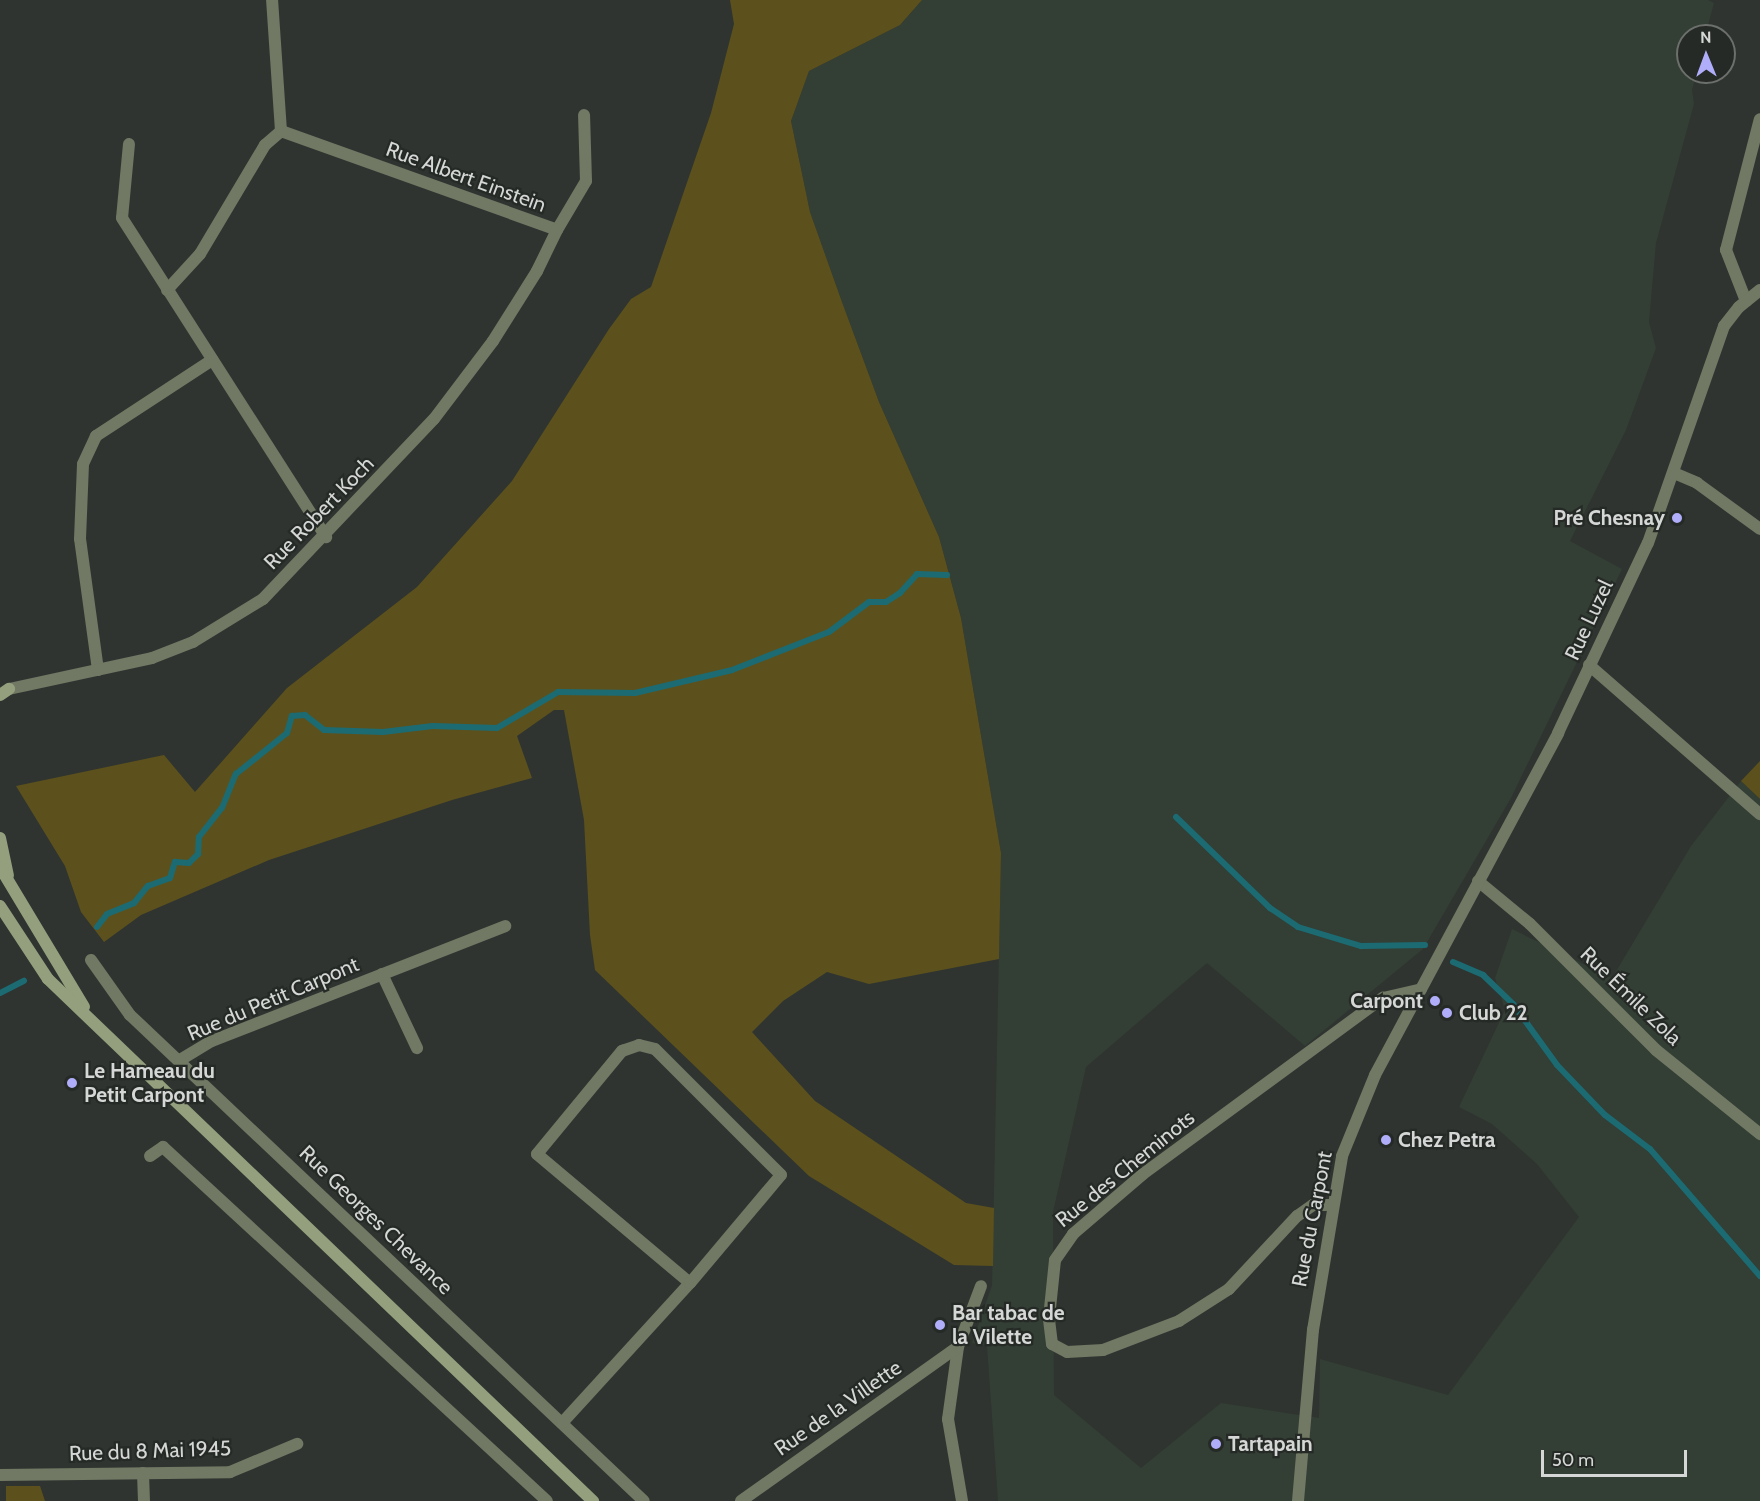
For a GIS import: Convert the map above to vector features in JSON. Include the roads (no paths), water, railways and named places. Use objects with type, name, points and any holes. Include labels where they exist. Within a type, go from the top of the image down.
[{"type":"main road","points":[[0,838],[10,888]]},
{"type":"main road","points":[[0,867],[10,888],[60,965],[91,1021]]},
{"type":"main road","points":[[0,906],[48,979],[593,1501]]},
{"type":"street","points":[[167,290],[200,254],[265,145],[281,131],[272,0]]},
{"type":"street","name":"Rue Albert Einstein","points":[[281,131],[557,230],[586,181],[584,116]]},
{"type":"street","points":[[1746,301],[1726,250],[1760,119]]},
{"type":"street","points":[[129,144],[122,218],[326,537]]},
{"type":"street","name":"Rue Robert Koch","points":[[4,692],[152,658],[194,642],[263,599],[326,537],[434,419],[480,358],[537,272],[557,230]]},
{"type":"street","name":"Rue Luzel","points":[[1436,963],[1590,665],[1648,543],[1674,473],[1716,345],[1731,315],[1760,290]]},
{"type":"street","points":[[98,670],[80,539],[83,464],[96,436],[212,360]]},
{"type":"street","points":[[1674,473],[1696,483],[1760,529]]},
{"type":"street","points":[[1590,665],[1760,814]]},
{"type":"street","name":"Rue Émile Zola","points":[[1478,881],[1530,924],[1656,1050],[1760,1134]]},
{"type":"street","name":"Rue du Petit Carpont","points":[[180,1060],[212,1041],[505,926]]},
{"type":"street","name":"Rue Georges Chevance","points":[[91,960],[130,1015],[644,1501]]},
{"type":"street","name":"Rue du Carpont","points":[[1298,1501],[1313,1330],[1331,1204],[1342,1156],[1356,1119],[1436,963]]},
{"type":"street","name":"Rue du Petit Carpont","points":[[382,974],[417,1048]]},
{"type":"street","name":"Rue des Cheminots","points":[[1331,1204],[1313,1205],[1297,1216],[1229,1289],[1179,1321],[1103,1350],[1067,1352],[1052,1344],[1049,1318],[1055,1260],[1073,1234],[1143,1174],[1383,998],[1421,989]]},
{"type":"street","points":[[562,1423],[690,1283],[782,1175],[655,1049],[639,1045],[622,1051],[537,1154],[690,1283]]},
{"type":"street","points":[[150,1156],[163,1147],[548,1501]]},
{"type":"street","points":[[962,1501],[948,1419],[958,1347],[981,1286]]},
{"type":"street","name":"Rue de la Villette","points":[[741,1501],[958,1347]]},
{"type":"street","name":"Rue du 8 Mai 1945","points":[[0,1475],[230,1472],[297,1444]]},
{"type":"street","points":[[143,1473],[144,1501]]},
{"type":"waterway","points":[[97,927],[107,914],[134,903],[148,886],[170,878],[175,862],[189,863],[198,854],[199,837],[222,808],[236,774],[287,733],[292,716],[305,715],[324,730],[383,732],[433,726],[497,728],[558,692],[635,693],[732,670],[829,632],[869,602],[886,602],[900,593],[917,574],[947,575]]},
{"type":"waterway","points":[[1176,817],[1270,908],[1298,927],[1361,946],[1425,945]]},
{"type":"waterway","points":[[1453,962],[1483,975],[1513,1004],[1557,1065],[1605,1115],[1650,1149],[1760,1276]]},
{"type":"waterway","points":[[0,993],[24,981]]},
{"type":"place","name":"Pré Chesnay","points":[[1677,518]]},
{"type":"place","name":"Carpont","points":[[1435,1001]]},
{"type":"place","name":"Club 22","points":[[1447,1013]]},
{"type":"place","name":"Le Hameau du Petit Carpont","points":[[72,1083]]},
{"type":"place","name":"Chez Petra","points":[[1386,1140]]},
{"type":"place","name":"Bar tabac de la Vilette","points":[[940,1325]]},
{"type":"place","name":"Tartapain","points":[[1216,1444]]}]
